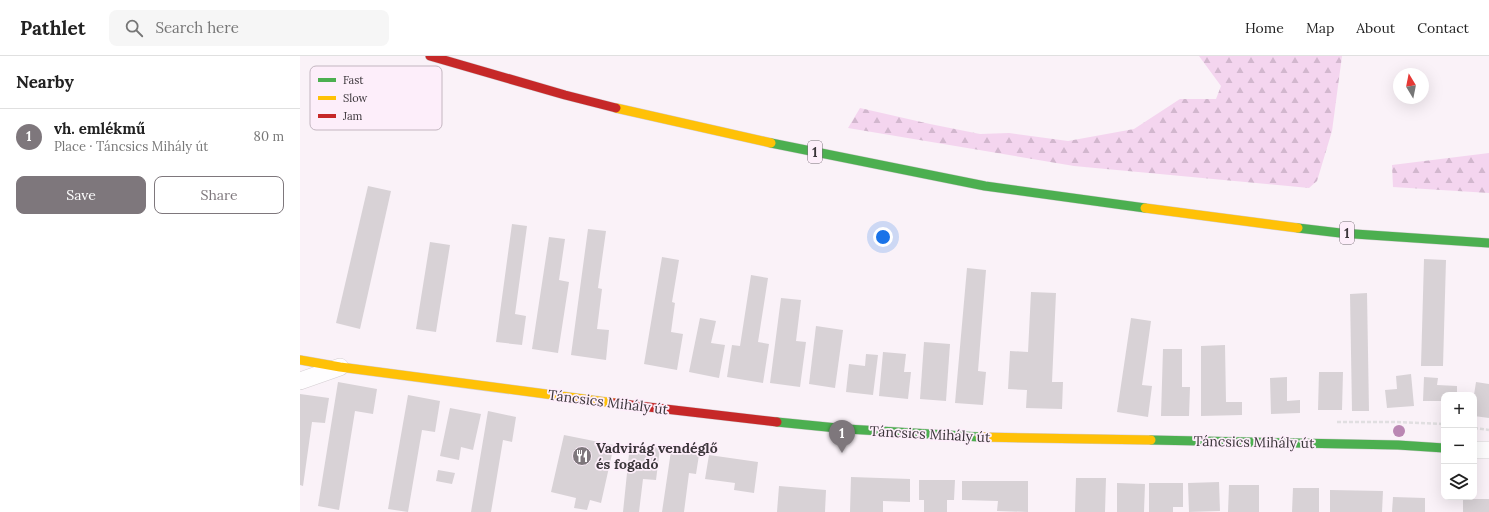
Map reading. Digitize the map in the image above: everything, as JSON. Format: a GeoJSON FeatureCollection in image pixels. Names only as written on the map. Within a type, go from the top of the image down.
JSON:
{"type":"FeatureCollection","features":[{"type":"Feature","properties":{"kind":"street","name":"1"},"geometry":{"type":"LineString","coordinates":[[430,56],[565,95],[642,114],[743,137],[985,186],[1206,217],[1340,233],[1489,243]]}},
{"type":"Feature","properties":{"kind":"street","name":"Táncsics Mihály út"},"geometry":{"type":"LineString","coordinates":[[300,360],[340,367],[710,415],[855,430],[961,437],[1398,445],[1441,448]]}},
{"type":"Feature","properties":{"kind":"street"},"geometry":{"type":"LineString","coordinates":[[300,381],[340,367]]}},
{"type":"Feature","properties":{"kind":"street"},"geometry":{"type":"LineString","coordinates":[[1477,450],[1489,450]]}},
{"type":"Feature","properties":{"kind":"path"},"geometry":{"type":"LineString","coordinates":[[1334,422],[1441,424]]}},
{"type":"Feature","properties":{"kind":"path"},"geometry":{"type":"LineString","coordinates":[[1477,428],[1489,430]]}},
{"type":"Feature","properties":{"kind":"green space"},"geometry":{"type":"Polygon","coordinates":[[[1199,56],[1342,56],[1332,131],[1317,181],[1309,188],[1074,166],[848,128],[860,108],[980,134],[1009,133],[1068,141],[1134,129],[1180,99],[1216,99],[1221,86],[1199,56]]]}},
{"type":"Feature","properties":{"kind":"green space"},"geometry":{"type":"Polygon","coordinates":[[[1489,153],[1489,193],[1393,187],[1392,165],[1489,153]]]}},
{"type":"Feature","properties":{"kind":"building"},"geometry":{"type":"Polygon","coordinates":[[[368,186],[391,191],[360,329],[336,323],[368,186]]]}},
{"type":"Feature","properties":{"kind":"building"},"geometry":{"type":"Polygon","coordinates":[[[512,224],[527,226],[515,314],[526,316],[522,345],[496,342],[512,224]]]}},
{"type":"Feature","properties":{"kind":"building"},"geometry":{"type":"Polygon","coordinates":[[[588,229],[606,231],[598,288],[602,289],[597,329],[609,330],[606,360],[571,355],[588,229]]]}},
{"type":"Feature","properties":{"kind":"building"},"geometry":{"type":"Polygon","coordinates":[[[549,237],[565,239],[559,280],[569,282],[558,353],[532,349],[549,237]]]}},
{"type":"Feature","properties":{"kind":"building"},"geometry":{"type":"Polygon","coordinates":[[[430,242],[450,245],[436,332],[416,329],[430,242]]]}},
{"type":"Feature","properties":{"kind":"building"},"geometry":{"type":"Polygon","coordinates":[[[662,257],[679,260],[672,302],[675,303],[671,332],[683,334],[677,370],[644,364],[662,257]]]}},
{"type":"Feature","properties":{"kind":"building"},"geometry":{"type":"Polygon","coordinates":[[[1424,259],[1446,260],[1443,366],[1421,366],[1424,259]]]}},
{"type":"Feature","properties":{"kind":"building"},"geometry":{"type":"Polygon","coordinates":[[[967,268],[986,270],[978,371],[986,372],[983,405],[955,403],[967,268]]]}},
{"type":"Feature","properties":{"kind":"building"},"geometry":{"type":"Polygon","coordinates":[[[751,275],[768,278],[758,342],[769,344],[763,383],[727,377],[732,345],[740,346],[751,275]]]}},
{"type":"Feature","properties":{"kind":"building"},"geometry":{"type":"Polygon","coordinates":[[[1031,292],[1056,293],[1052,382],[1063,382],[1062,409],[1026,408],[1027,390],[1008,389],[1010,351],[1028,352],[1031,292]]]}},
{"type":"Feature","properties":{"kind":"building"},"geometry":{"type":"Polygon","coordinates":[[[1367,293],[1369,411],[1352,411],[1350,294],[1367,293]]]}},
{"type":"Feature","properties":{"kind":"building"},"geometry":{"type":"Polygon","coordinates":[[[781,298],[801,300],[796,341],[806,342],[800,387],[770,383],[781,298]]]}},
{"type":"Feature","properties":{"kind":"building"},"geometry":{"type":"Polygon","coordinates":[[[700,318],[716,321],[711,343],[725,345],[719,378],[689,372],[700,318]]]}},
{"type":"Feature","properties":{"kind":"building"},"geometry":{"type":"Polygon","coordinates":[[[1131,318],[1151,321],[1142,385],[1152,386],[1148,417],[1117,412],[1131,318]]]}},
{"type":"Feature","properties":{"kind":"building"},"geometry":{"type":"Polygon","coordinates":[[[816,326],[843,330],[835,388],[809,384],[816,326]]]}},
{"type":"Feature","properties":{"kind":"building"},"geometry":{"type":"Polygon","coordinates":[[[924,342],[950,344],[946,401],[920,399],[924,342]]]}},
{"type":"Feature","properties":{"kind":"building"},"geometry":{"type":"Polygon","coordinates":[[[1225,345],[1226,402],[1242,402],[1242,415],[1201,416],[1201,346],[1225,345]]]}},
{"type":"Feature","properties":{"kind":"building"},"geometry":{"type":"Polygon","coordinates":[[[1163,349],[1182,349],[1182,387],[1190,387],[1189,416],[1161,416],[1163,349]]]}},
{"type":"Feature","properties":{"kind":"building"},"geometry":{"type":"Polygon","coordinates":[[[883,352],[906,354],[904,372],[911,372],[908,399],[879,396],[883,352]]]}},
{"type":"Feature","properties":{"kind":"building"},"geometry":{"type":"Polygon","coordinates":[[[866,354],[878,355],[873,395],[846,392],[849,364],[865,366],[866,354]]]}},
{"type":"Feature","properties":{"kind":"building"},"geometry":{"type":"Polygon","coordinates":[[[1319,372],[1343,372],[1342,410],[1318,410],[1319,372]]]}},
{"type":"Feature","properties":{"kind":"building"},"geometry":{"type":"Polygon","coordinates":[[[1411,374],[1414,406],[1387,408],[1385,390],[1397,389],[1396,376],[1411,374]]]}},
{"type":"Feature","properties":{"kind":"building"},"geometry":{"type":"Polygon","coordinates":[[[1287,377],[1287,401],[1300,400],[1300,413],[1271,414],[1270,378],[1287,377]]]}},
{"type":"Feature","properties":{"kind":"building"},"geometry":{"type":"Polygon","coordinates":[[[1424,377],[1438,378],[1437,385],[1457,386],[1457,392],[1441,392],[1441,401],[1423,401],[1424,377]]]}},
{"type":"Feature","properties":{"kind":"building"},"geometry":{"type":"Polygon","coordinates":[[[338,382],[377,389],[373,414],[355,411],[339,510],[318,506],[338,382]]]}},
{"type":"Feature","properties":{"kind":"building"},"geometry":{"type":"Polygon","coordinates":[[[1476,382],[1489,384],[1489,418],[1477,416],[1477,392],[1474,392],[1476,382]]]}},
{"type":"Feature","properties":{"kind":"building"},"geometry":{"type":"Polygon","coordinates":[[[300,394],[329,398],[325,423],[312,422],[303,486],[300,485],[300,394]]]}},
{"type":"Feature","properties":{"kind":"building"},"geometry":{"type":"Polygon","coordinates":[[[408,395],[440,401],[435,432],[422,430],[408,512],[388,509],[408,395]]]}},
{"type":"Feature","properties":{"kind":"building"},"geometry":{"type":"Polygon","coordinates":[[[450,408],[481,414],[473,450],[461,447],[459,460],[440,456],[450,408]]]}},
{"type":"Feature","properties":{"kind":"building"},"geometry":{"type":"Polygon","coordinates":[[[488,411],[516,417],[512,442],[503,440],[491,512],[471,512],[488,411]]]}},
{"type":"Feature","properties":{"kind":"building"},"geometry":{"type":"Polygon","coordinates":[[[564,435],[614,445],[601,503],[590,500],[587,510],[574,508],[576,498],[551,492],[564,435]]]}},
{"type":"Feature","properties":{"kind":"building"},"geometry":{"type":"Polygon","coordinates":[[[630,444],[660,448],[656,480],[643,479],[639,512],[623,512],[630,444]]]}},
{"type":"Feature","properties":{"kind":"building"},"geometry":{"type":"Polygon","coordinates":[[[671,451],[699,455],[696,474],[689,473],[684,512],[662,512],[671,451]]]}},
{"type":"Feature","properties":{"kind":"building"},"geometry":{"type":"Polygon","coordinates":[[[709,455],[758,462],[754,493],[734,490],[735,483],[705,479],[709,455]]]}},
{"type":"Feature","properties":{"kind":"building"},"geometry":{"type":"Polygon","coordinates":[[[438,470],[455,473],[452,484],[436,481],[438,470]]]}},
{"type":"Feature","properties":{"kind":"building"},"geometry":{"type":"Polygon","coordinates":[[[851,477],[910,479],[910,502],[883,501],[883,512],[850,512],[851,477]]]}},
{"type":"Feature","properties":{"kind":"building"},"geometry":{"type":"Polygon","coordinates":[[[1076,478],[1106,478],[1105,512],[1075,512],[1076,478]]]}},
{"type":"Feature","properties":{"kind":"building"},"geometry":{"type":"Polygon","coordinates":[[[919,480],[955,480],[954,500],[947,500],[947,512],[924,512],[924,500],[919,500],[919,480]]]}},
{"type":"Feature","properties":{"kind":"building"},"geometry":{"type":"Polygon","coordinates":[[[962,481],[1028,481],[1028,512],[997,511],[998,501],[962,500],[962,481]]]}},
{"type":"Feature","properties":{"kind":"building"},"geometry":{"type":"Polygon","coordinates":[[[1219,482],[1220,511],[1189,512],[1188,483],[1219,482]]]}},
{"type":"Feature","properties":{"kind":"building"},"geometry":{"type":"Polygon","coordinates":[[[1117,483],[1145,484],[1144,512],[1117,512],[1117,483]]]}},
{"type":"Feature","properties":{"kind":"building"},"geometry":{"type":"Polygon","coordinates":[[[1149,483],[1183,483],[1183,507],[1173,507],[1173,512],[1149,512],[1149,483]]]}},
{"type":"Feature","properties":{"kind":"building"},"geometry":{"type":"Polygon","coordinates":[[[1229,485],[1259,485],[1259,512],[1228,512],[1229,485]]]}},
{"type":"Feature","properties":{"kind":"building"},"geometry":{"type":"Polygon","coordinates":[[[779,486],[826,490],[825,512],[777,512],[779,486]]]}},
{"type":"Feature","properties":{"kind":"building"},"geometry":{"type":"Polygon","coordinates":[[[1293,488],[1319,488],[1319,512],[1292,512],[1293,488]]]}},
{"type":"Feature","properties":{"kind":"building"},"geometry":{"type":"Polygon","coordinates":[[[1330,490],[1383,491],[1382,512],[1330,512],[1330,490]]]}},
{"type":"Feature","properties":{"kind":"building"},"geometry":{"type":"Polygon","coordinates":[[[1393,497],[1425,498],[1425,512],[1392,512],[1393,497]]]}},
{"type":"Feature","properties":{"kind":"building"},"geometry":{"type":"Polygon","coordinates":[[[1489,499],[1489,512],[1463,512],[1463,500],[1489,499]]]}},
{"type":"Feature","properties":{"kind":"traffic: fast"},"geometry":{"type":"LineString","coordinates":[[771,143],[985,186],[1145,208]]}},
{"type":"Feature","properties":{"kind":"traffic: fast"},"geometry":{"type":"LineString","coordinates":[[1298,228],[1340,233],[1489,243]]}},
{"type":"Feature","properties":{"kind":"traffic: fast"},"geometry":{"type":"LineString","coordinates":[[777,422],[847,429],[980,437]]}},
{"type":"Feature","properties":{"kind":"traffic: fast"},"geometry":{"type":"LineString","coordinates":[[1151,440],[1398,445],[1441,448]]}},
{"type":"Feature","properties":{"kind":"traffic: slow"},"geometry":{"type":"LineString","coordinates":[[616,108],[771,143]]}},
{"type":"Feature","properties":{"kind":"traffic: slow"},"geometry":{"type":"LineString","coordinates":[[1145,208],[1298,228]]}},
{"type":"Feature","properties":{"kind":"traffic: slow"},"geometry":{"type":"LineString","coordinates":[[300,360],[340,367],[614,403]]}},
{"type":"Feature","properties":{"kind":"traffic: slow"},"geometry":{"type":"LineString","coordinates":[[980,437],[1151,440]]}},
{"type":"Feature","properties":{"kind":"traffic: jam"},"geometry":{"type":"LineString","coordinates":[[430,56],[565,95],[616,108]]}},
{"type":"Feature","properties":{"kind":"traffic: jam"},"geometry":{"type":"LineString","coordinates":[[614,403],[777,422]]}},
{"type":"Feature","properties":{"kind":"place","name":"vh. emlékmű"},"geometry":{"type":"Point","coordinates":[842,453]}},
{"type":"Feature","properties":{"kind":"place","name":"Vadvirág vendéglő és fogadó"},"geometry":{"type":"Point","coordinates":[582,456]}}]}
